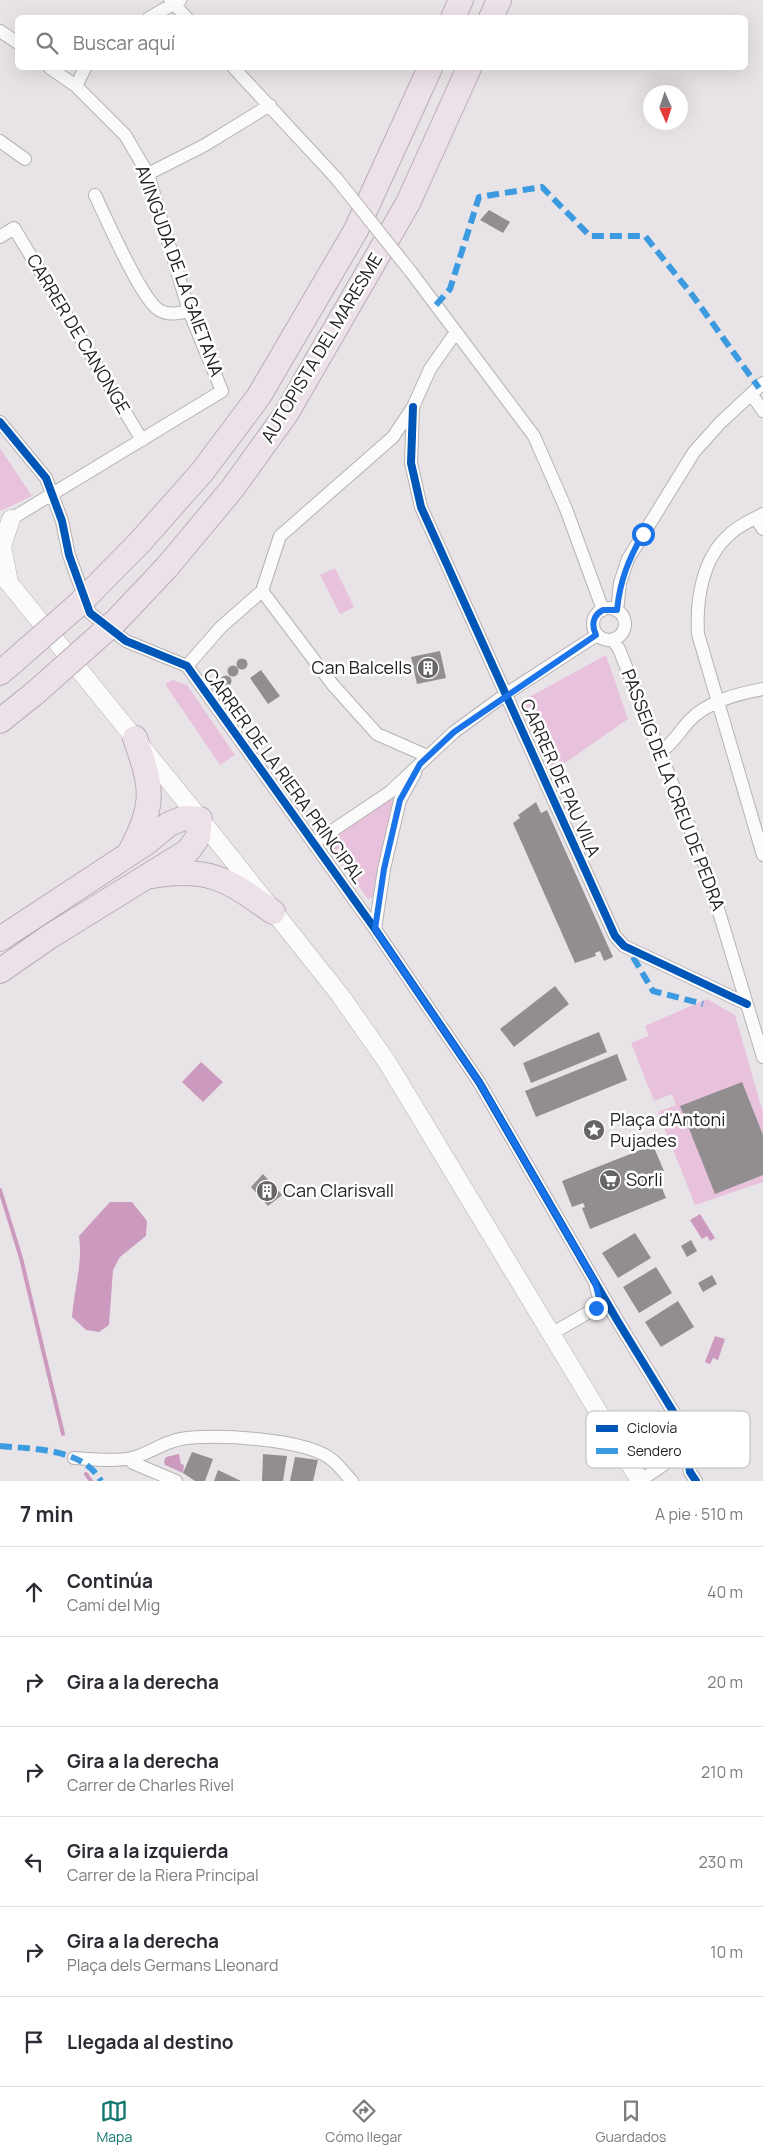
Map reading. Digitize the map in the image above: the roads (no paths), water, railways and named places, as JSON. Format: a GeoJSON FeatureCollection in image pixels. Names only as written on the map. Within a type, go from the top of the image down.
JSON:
{"type":"FeatureCollection","features":[{"type":"Feature","properties":{"kind":"highway"},"geometry":{"type":"LineString","coordinates":[[454,15],[461,0]]}},
{"type":"Feature","properties":{"kind":"highway"},"geometry":{"type":"LineString","coordinates":[[493,15],[499,0]]}},
{"type":"Feature","properties":{"kind":"highway","name":"AUTOPISTA DEL MARESME"},"geometry":{"type":"LineString","coordinates":[[7,667],[79,604],[140,542],[202,472],[259,396],[356,230],[429,70]]}},
{"type":"Feature","properties":{"kind":"highway","name":"AUTOPISTA DEL MARESME"},"geometry":{"type":"LineString","coordinates":[[0,721],[71,664],[116,621],[167,567],[232,489],[286,414],[408,203],[468,70]]}},
{"type":"Feature","properties":{"kind":"highway"},"geometry":{"type":"LineString","coordinates":[[129,854],[145,825],[150,790],[135,738]]}},
{"type":"Feature","properties":{"kind":"highway"},"geometry":{"type":"LineString","coordinates":[[0,939],[129,854],[169,824],[184,818],[200,819],[198,837],[188,851],[2,969]]}},
{"type":"Feature","properties":{"kind":"highway"},"geometry":{"type":"LineString","coordinates":[[143,878],[169,873],[198,872],[218,877],[234,885],[273,912]]}},
{"type":"Feature","properties":{"kind":"main road"},"geometry":{"type":"LineString","coordinates":[[4,526],[2,546],[5,578],[340,996],[387,1062],[597,1411]]}},
{"type":"Feature","properties":{"kind":"main road"},"geometry":{"type":"LineString","coordinates":[[633,1468],[640,1480]]}},
{"type":"Feature","properties":{"kind":"street"},"geometry":{"type":"LineString","coordinates":[[153,15],[174,1],[185,15]]}},
{"type":"Feature","properties":{"kind":"street"},"geometry":{"type":"LineString","coordinates":[[0,31],[15,42]]}},
{"type":"Feature","properties":{"kind":"street","name":"AVINGUDA DE LA GAIETANA"},"geometry":{"type":"LineString","coordinates":[[53,70],[76,86],[125,135],[148,174],[189,311],[222,391],[142,440]]}},
{"type":"Feature","properties":{"kind":"street"},"geometry":{"type":"LineString","coordinates":[[76,86],[84,70]]}},
{"type":"Feature","properties":{"kind":"street"},"geometry":{"type":"LineString","coordinates":[[236,70],[336,178],[411,272],[534,436],[566,509],[603,610]]}},
{"type":"Feature","properties":{"kind":"street"},"geometry":{"type":"LineString","coordinates":[[148,174],[205,145],[270,105]]}},
{"type":"Feature","properties":{"kind":"street"},"geometry":{"type":"LineString","coordinates":[[0,141],[25,159]]}},
{"type":"Feature","properties":{"kind":"street"},"geometry":{"type":"LineString","coordinates":[[94,195],[140,286],[158,310],[174,314],[189,311]]}},
{"type":"Feature","properties":{"kind":"street","name":"CARRER DE CANONGE"},"geometry":{"type":"LineString","coordinates":[[0,237],[14,228],[142,440]]}},
{"type":"Feature","properties":{"kind":"street"},"geometry":{"type":"LineString","coordinates":[[187,666],[221,627],[262,591],[280,536],[392,437],[413,407],[430,369],[456,332]]}},
{"type":"Feature","properties":{"kind":"street"},"geometry":{"type":"LineString","coordinates":[[617,610],[603,610],[594,620],[593,625],[596,635],[606,640],[613,640],[623,632],[625,627],[624,619],[617,610],[620,583],[628,559],[701,445],[720,423],[763,383]]}},
{"type":"Feature","properties":{"kind":"street"},"geometry":{"type":"LineString","coordinates":[[752,395],[763,411]]}},
{"type":"Feature","properties":{"kind":"street","name":"CARRER DE PAU VILA"},"geometry":{"type":"LineString","coordinates":[[411,463],[413,407]]}},
{"type":"Feature","properties":{"kind":"street","name":"CARRER DE LA RIERA PRINCIPAL"},"geometry":{"type":"LineString","coordinates":[[0,422],[46,478],[53,493],[69,555],[90,613],[126,641],[187,666],[375,929],[479,1082],[617,1320],[673,1411]]}},
{"type":"Feature","properties":{"kind":"street","name":"CARRER DE PAU VILA"},"geometry":{"type":"LineString","coordinates":[[392,437],[400,441],[411,463],[421,507],[615,936],[624,946],[747,1004]]}},
{"type":"Feature","properties":{"kind":"street"},"geometry":{"type":"LineString","coordinates":[[4,526],[53,493],[142,440]]}},
{"type":"Feature","properties":{"kind":"street"},"geometry":{"type":"LineString","coordinates":[[761,520],[729,534],[716,552],[700,587],[696,610],[698,634],[763,855]]}},
{"type":"Feature","properties":{"kind":"street"},"geometry":{"type":"LineString","coordinates":[[262,591],[333,685],[377,734],[424,760]]}},
{"type":"Feature","properties":{"kind":"street"},"geometry":{"type":"LineString","coordinates":[[314,844],[390,792],[454,732],[506,694],[596,635]]}},
{"type":"Feature","properties":{"kind":"street","name":"PASSEIG DE LA CREU DE PEDRA"},"geometry":{"type":"LineString","coordinates":[[613,640],[619,649],[705,866],[763,1058]]}},
{"type":"Feature","properties":{"kind":"street"},"geometry":{"type":"LineString","coordinates":[[660,752],[669,746],[689,720],[717,701],[763,689]]}},
{"type":"Feature","properties":{"kind":"street"},"geometry":{"type":"LineString","coordinates":[[375,929],[384,869],[400,800],[424,760]]}},
{"type":"Feature","properties":{"kind":"street"},"geometry":{"type":"LineString","coordinates":[[390,792],[400,800]]}},
{"type":"Feature","properties":{"kind":"street"},"geometry":{"type":"LineString","coordinates":[[550,1334],[596,1308],[599,1298],[595,1282]]}},
{"type":"Feature","properties":{"kind":"street"},"geometry":{"type":"LineString","coordinates":[[596,1308],[617,1320]]}},
{"type":"Feature","properties":{"kind":"street"},"geometry":{"type":"LineString","coordinates":[[74,1458],[131,1458],[161,1444],[182,1439],[216,1436],[277,1442],[317,1452],[330,1458],[352,1481]]}},
{"type":"Feature","properties":{"kind":"street"},"geometry":{"type":"LineString","coordinates":[[131,1458],[133,1463],[176,1481]]}},
{"type":"Feature","properties":{"kind":"street"},"geometry":{"type":"LineString","coordinates":[[640,1480],[661,1468]]}},
{"type":"Feature","properties":{"kind":"street"},"geometry":{"type":"LineString","coordinates":[[682,1468],[693,1476]]}},
{"type":"Feature","properties":{"kind":"waterway"},"geometry":{"type":"LineString","coordinates":[[0,1190],[21,1258],[63,1434]]}},
{"type":"Feature","properties":{"kind":"waterway"},"geometry":{"type":"LineString","coordinates":[[86,1474],[91,1481]]}},
{"type":"Feature","properties":{"kind":"place","name":"Can Balcells"},"geometry":{"type":"Point","coordinates":[428,668]}},
{"type":"Feature","properties":{"kind":"place","name":"Plaça d'Antoni Pujades"},"geometry":{"type":"Point","coordinates":[594,1130]}},
{"type":"Feature","properties":{"kind":"place","name":"Sorli"},"geometry":{"type":"Point","coordinates":[610,1180]}},
{"type":"Feature","properties":{"kind":"place","name":"Can Clarisvall"},"geometry":{"type":"Point","coordinates":[267,1191]}}]}
